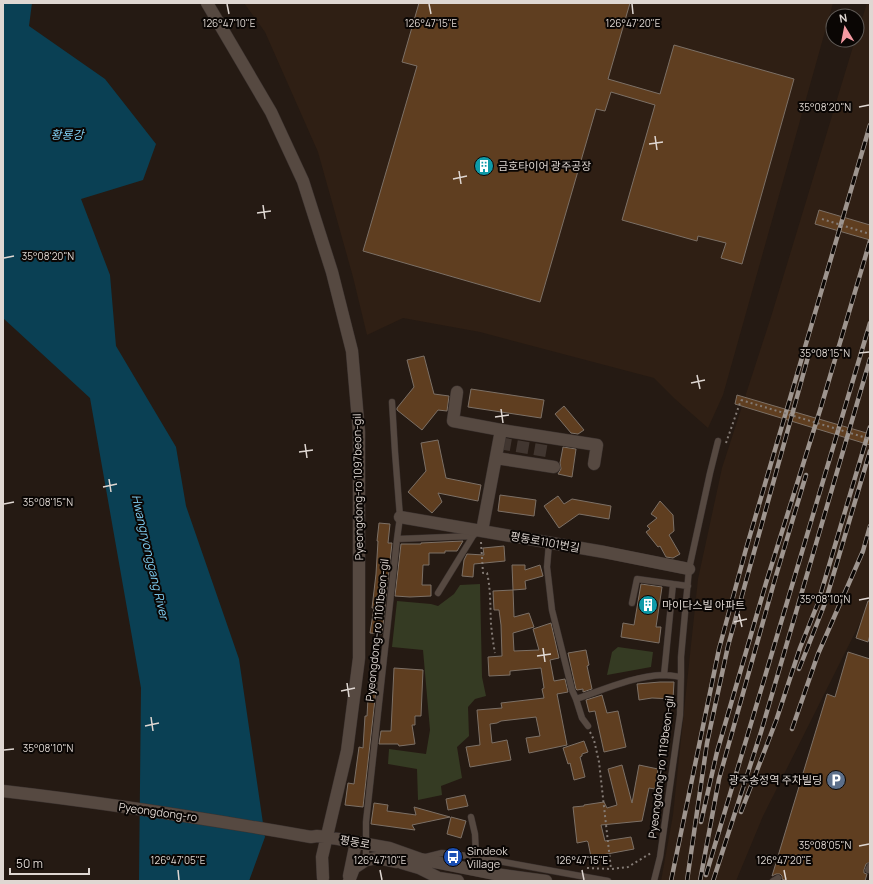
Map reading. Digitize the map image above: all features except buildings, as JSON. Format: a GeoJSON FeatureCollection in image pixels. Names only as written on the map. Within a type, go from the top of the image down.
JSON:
{"type":"FeatureCollection","features":[{"type":"Feature","properties":{"kind":"street","name":"Pyeongdong-ro 1097beon-gil"},"geometry":{"type":"LineString","coordinates":[[207,3],[271,112],[303,181],[332,272],[352,351],[359,432],[359,658],[347,751],[322,857],[323,880]]}},
{"type":"Feature","properties":{"kind":"street"},"geometry":{"type":"LineString","coordinates":[[457,392],[453,420],[501,430],[597,445],[594,464]]}},
{"type":"Feature","properties":{"kind":"street"},"geometry":{"type":"LineString","coordinates":[[478,532],[496,458],[501,430]]}},
{"type":"Feature","properties":{"kind":"street"},"geometry":{"type":"LineString","coordinates":[[496,458],[554,467]]}},
{"type":"Feature","properties":{"kind":"street","name":"평동로1101번길"},"geometry":{"type":"LineString","coordinates":[[400,517],[478,532],[604,552],[689,569]]}},
{"type":"Feature","properties":{"kind":"street","name":"Pyeongdong-ro"},"geometry":{"type":"LineString","coordinates":[[3,791],[79,800],[313,837]]}},
{"type":"Feature","properties":{"kind":"street","name":"평동로"},"geometry":{"type":"LineString","coordinates":[[313,837],[317,836],[327,838],[397,856],[402,863],[420,864],[546,881]]}},
{"type":"Feature","properties":{"kind":"street","name":"평동로"},"geometry":{"type":"LineString","coordinates":[[362,848],[389,848],[420,864],[439,878],[458,881]]}},
{"type":"Feature","properties":{"kind":"street"},"geometry":{"type":"LineString","coordinates":[[349,881],[352,861],[362,848]]}},
{"type":"Feature","properties":{"kind":"street"},"geometry":{"type":"LineString","coordinates":[[349,881],[362,848]]}},
{"type":"Feature","properties":{"kind":"lane","name":"Pyeongdong-ro 1101beon-gil"},"geometry":{"type":"LineString","coordinates":[[362,848],[400,517],[392,402]]}},
{"type":"Feature","properties":{"kind":"lane","name":"Pyeongdong-ro 1119beon-gil"},"geometry":{"type":"LineString","coordinates":[[654,881],[660,857],[680,715],[681,657],[689,569],[718,441]]}},
{"type":"Feature","properties":{"kind":"lane"},"geometry":{"type":"LineString","coordinates":[[397,539],[478,532]]}},
{"type":"Feature","properties":{"kind":"lane"},"geometry":{"type":"LineString","coordinates":[[438,593],[478,532]]}},
{"type":"Feature","properties":{"kind":"lane"},"geometry":{"type":"LineString","coordinates":[[549,543],[547,567],[552,610],[572,690],[582,718],[588,726]]}},
{"type":"Feature","properties":{"kind":"lane"},"geometry":{"type":"LineString","coordinates":[[632,603],[637,579],[688,586]]}},
{"type":"Feature","properties":{"kind":"lane"},"geometry":{"type":"LineString","coordinates":[[664,675],[673,584]]}},
{"type":"Feature","properties":{"kind":"lane"},"geometry":{"type":"LineString","coordinates":[[576,699],[646,677],[664,675],[681,677]]}},
{"type":"Feature","properties":{"kind":"lane"},"geometry":{"type":"LineString","coordinates":[[471,817],[476,834],[476,858]]}},
{"type":"Feature","properties":{"kind":"lane"},"geometry":{"type":"LineString","coordinates":[[432,881],[420,864],[442,853],[608,881]]}},
{"type":"Feature","properties":{"kind":"path"},"geometry":{"type":"LineString","coordinates":[[822,219],[870,234]]}},
{"type":"Feature","properties":{"kind":"path"},"geometry":{"type":"LineString","coordinates":[[715,452],[725,446],[741,400],[870,439]]}},
{"type":"Feature","properties":{"kind":"path"},"geometry":{"type":"LineString","coordinates":[[478,532],[483,572],[487,573],[489,581],[491,624],[495,652]]}},
{"type":"Feature","properties":{"kind":"path"},"geometry":{"type":"LineString","coordinates":[[588,726],[594,740],[598,762],[611,869]]}},
{"type":"Feature","properties":{"kind":"path"},"geometry":{"type":"LineString","coordinates":[[587,868],[611,869],[628,867],[651,853],[657,841],[663,836]]}},
{"type":"Feature","properties":{"kind":"shaded area"},"geometry":{"type":"Polygon","coordinates":[[[244,3],[833,3],[832,8],[825,8],[825,32],[723,395],[708,428],[654,378],[480,332],[403,318],[367,335],[353,277],[318,152],[265,32],[244,3]]]}},
{"type":"Feature","properties":{"kind":"shaded area"},"geometry":{"type":"Polygon","coordinates":[[[867,3],[870,3],[870,603],[763,816],[736,881],[661,881],[673,815],[698,579],[722,468],[771,317],[853,48],[865,48],[865,9],[867,3]]]}},
{"type":"Feature","properties":{"kind":"green space"},"geometry":{"type":"Polygon","coordinates":[[[480,584],[482,677],[486,696],[475,699],[468,707],[469,736],[457,747],[462,778],[441,786],[442,795],[418,800],[417,769],[388,764],[389,749],[426,754],[430,730],[423,650],[392,647],[397,601],[438,606],[454,594],[460,585],[480,584]]]}},
{"type":"Feature","properties":{"kind":"green space"},"geometry":{"type":"Polygon","coordinates":[[[618,647],[653,652],[651,667],[607,675],[612,652],[618,647]]]}},
{"type":"Feature","properties":{"kind":"water","name":"황룡강"},"geometry":{"type":"Polygon","coordinates":[[[3,3],[32,3],[29,26],[105,79],[156,144],[143,180],[81,199],[110,275],[116,346],[176,447],[186,506],[239,659],[265,837],[249,881],[139,881],[141,688],[90,398],[3,318],[3,3]]]}},
{"type":"Feature","properties":{"kind":"tunnel"},"geometry":{"type":"LineString","coordinates":[[499,443],[551,452]]}},
{"type":"Feature","properties":{"kind":"railway"},"geometry":{"type":"LineString","coordinates":[[671,881],[719,649],[746,549],[870,125]]}},
{"type":"Feature","properties":{"kind":"railway"},"geometry":{"type":"LineString","coordinates":[[701,822],[717,752],[766,583],[821,407],[870,241]]}},
{"type":"Feature","properties":{"kind":"railway"},"geometry":{"type":"LineString","coordinates":[[706,875],[870,323]]}},
{"type":"Feature","properties":{"kind":"railway"},"geometry":{"type":"LineString","coordinates":[[687,881],[707,743],[728,646],[808,357]]}},
{"type":"Feature","properties":{"kind":"railway"},"geometry":{"type":"LineString","coordinates":[[713,881],[761,732],[870,359]]}},
{"type":"Feature","properties":{"kind":"railway"},"geometry":{"type":"LineString","coordinates":[[741,812],[776,721],[800,648],[818,603],[870,427]]}},
{"type":"Feature","properties":{"kind":"railway"},"geometry":{"type":"LineString","coordinates":[[799,669],[825,603],[870,451]]}},
{"type":"Feature","properties":{"kind":"railway"},"geometry":{"type":"LineString","coordinates":[[700,881],[719,779],[806,475]]}},
{"type":"Feature","properties":{"kind":"railway"},"geometry":{"type":"LineString","coordinates":[[792,729],[818,654],[863,551],[870,526]]}},
{"type":"Feature","properties":{"kind":"place","name":"금호타이어 광주공장"},"geometry":{"type":"Point","coordinates":[484,166]}},
{"type":"Feature","properties":{"kind":"place","name":"마이다스빌 아파트"},"geometry":{"type":"Point","coordinates":[648,605]}},
{"type":"Feature","properties":{"kind":"place","name":"광주송정역 주차빌딩"},"geometry":{"type":"Point","coordinates":[836,780]}},
{"type":"Feature","properties":{"kind":"place","name":"Sindeok Village"},"geometry":{"type":"Point","coordinates":[453,857]}},
{"type":"Feature","properties":{"kind":"water label","name":"Hwangryonggang River"},"geometry":{"type":"Point","coordinates":[150,557]}}]}
